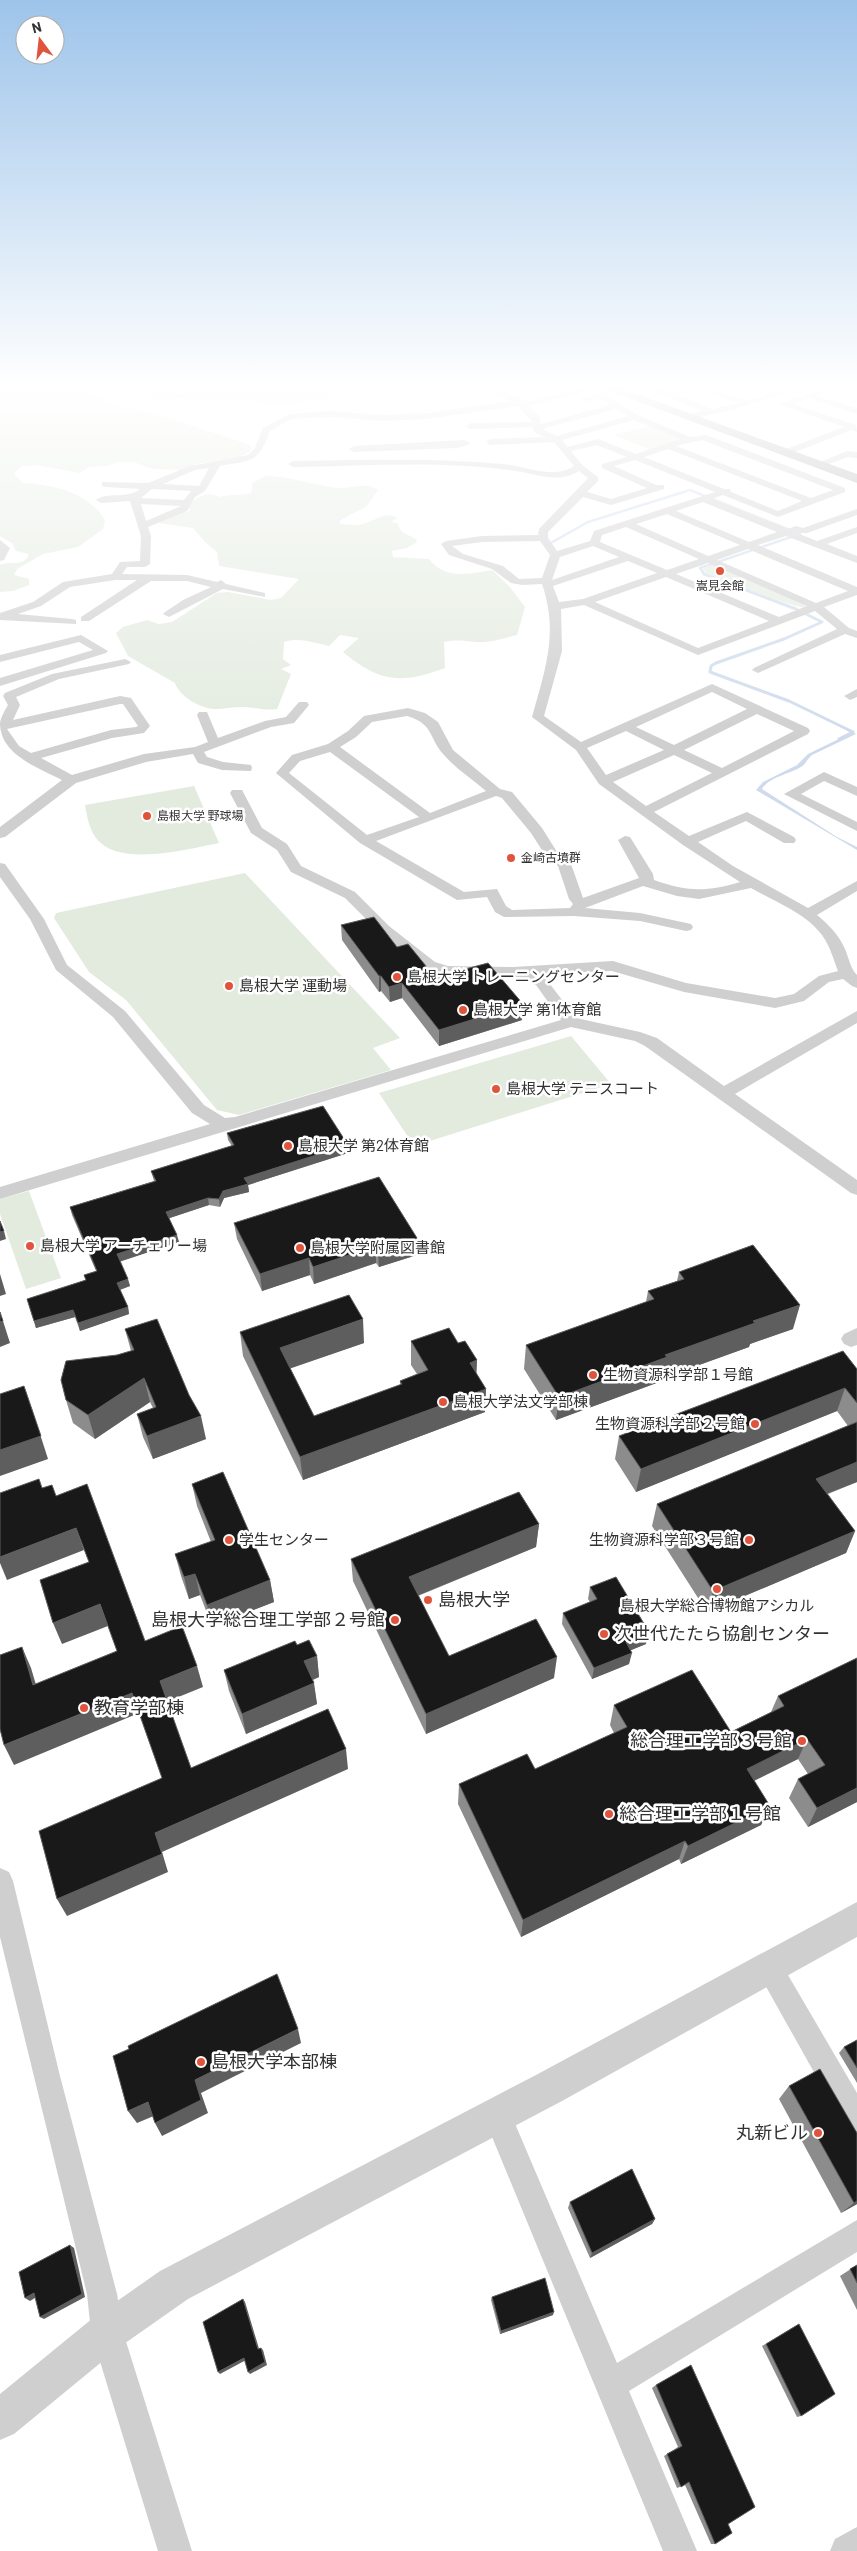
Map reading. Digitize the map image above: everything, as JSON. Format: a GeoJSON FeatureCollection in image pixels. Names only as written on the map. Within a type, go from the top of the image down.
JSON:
{"type":"FeatureCollection","features":[{"type":"Feature","properties":{"kind":"street"},"geometry":{"type":"LineString","coordinates":[[115,577],[124,564],[145,564],[147,550],[144,524],[137,504]]}},
{"type":"Feature","properties":{"kind":"street"},"geometry":{"type":"LineString","coordinates":[[144,524],[181,511],[186,504]]}},
{"type":"Feature","properties":{"kind":"street"},"geometry":{"type":"LineString","coordinates":[[555,555],[543,538],[543,531],[569,504]]}},
{"type":"Feature","properties":{"kind":"street"},"geometry":{"type":"LineString","coordinates":[[594,543],[598,533],[687,504]]}},
{"type":"Feature","properties":{"kind":"street"},"geometry":{"type":"LineString","coordinates":[[717,504],[857,560]]}},
{"type":"Feature","properties":{"kind":"street"},"geometry":{"type":"LineString","coordinates":[[754,504],[778,514],[803,504]]}},
{"type":"Feature","properties":{"kind":"street"},"geometry":{"type":"LineString","coordinates":[[668,510],[857,591]]}},
{"type":"Feature","properties":{"kind":"street"},"geometry":{"type":"LineString","coordinates":[[555,606],[584,602],[664,574],[712,561],[857,512]]}},
{"type":"Feature","properties":{"kind":"street"},"geometry":{"type":"LineString","coordinates":[[627,524],[712,561],[857,635]]}},
{"type":"Feature","properties":{"kind":"street"},"geometry":{"type":"LineString","coordinates":[[818,544],[857,530]]}},
{"type":"Feature","properties":{"kind":"street"},"geometry":{"type":"LineString","coordinates":[[543,538],[482,539],[446,544],[446,546],[450,552],[496,567],[516,581],[547,583],[628,558]]}},
{"type":"Feature","properties":{"kind":"street"},"geometry":{"type":"LineString","coordinates":[[0,543],[5,548],[0,558]]}},
{"type":"Feature","properties":{"kind":"street"},"geometry":{"type":"LineString","coordinates":[[555,555],[594,543],[779,622]]}},
{"type":"Feature","properties":{"kind":"street"},"geometry":{"type":"LineString","coordinates":[[237,794],[256,830],[282,847],[296,869],[350,895],[384,929],[430,965],[446,970],[513,971],[593,965],[612,966],[684,987],[775,1004],[799,998],[818,982],[853,978],[833,940],[808,914],[751,883],[645,812],[604,781],[580,747],[538,717],[556,652],[555,606],[547,583],[555,555]]}},
{"type":"Feature","properties":{"kind":"street"},"geometry":{"type":"LineString","coordinates":[[2,616],[37,604],[67,584],[115,577],[194,579],[219,587],[261,595]]}},
{"type":"Feature","properties":{"kind":"street"},"geometry":{"type":"LineString","coordinates":[[85,619],[149,577]]}},
{"type":"Feature","properties":{"kind":"street"},"geometry":{"type":"LineString","coordinates":[[169,614],[187,602],[219,587],[221,582],[213,577]]}},
{"type":"Feature","properties":{"kind":"street"},"geometry":{"type":"LineString","coordinates":[[584,602],[698,652],[857,591]]}},
{"type":"Feature","properties":{"kind":"street"},"geometry":{"type":"LineString","coordinates":[[2,616],[72,622]]}},
{"type":"Feature","properties":{"kind":"street"},"geometry":{"type":"LineString","coordinates":[[758,670],[846,630]]}},
{"type":"Feature","properties":{"kind":"street"},"geometry":{"type":"LineString","coordinates":[[0,658],[81,638],[102,652],[0,682]]}},
{"type":"Feature","properties":{"kind":"street"},"geometry":{"type":"LineString","coordinates":[[0,727],[7,720],[14,705],[10,696],[12,694],[40,681],[124,662]]}},
{"type":"Feature","properties":{"kind":"street"},"geometry":{"type":"LineString","coordinates":[[580,747],[712,688],[804,731],[645,812]]}},
{"type":"Feature","properties":{"kind":"street"},"geometry":{"type":"LineString","coordinates":[[0,727],[120,700],[127,701],[144,726],[140,730],[112,734],[30,757]]}},
{"type":"Feature","properties":{"kind":"street"},"geometry":{"type":"LineString","coordinates":[[0,834],[71,780],[144,758],[197,750],[269,724],[284,722],[290,720],[303,705]]}},
{"type":"Feature","properties":{"kind":"street"},"geometry":{"type":"LineString","coordinates":[[604,781],[757,710]]}},
{"type":"Feature","properties":{"kind":"street"},"geometry":{"type":"LineString","coordinates":[[578,908],[564,864],[552,855],[537,831],[507,795],[495,792],[448,752],[434,725],[421,716],[408,712],[368,719],[352,734],[332,747],[296,758],[282,774],[365,840],[462,897],[492,892],[500,909],[509,914],[578,908],[640,917],[686,927]]}},
{"type":"Feature","properties":{"kind":"street"},"geometry":{"type":"LineString","coordinates":[[203,715],[212,739],[216,743]]}},
{"type":"Feature","properties":{"kind":"street"},"geometry":{"type":"LineString","coordinates":[[0,727],[15,749],[71,780]]}},
{"type":"Feature","properties":{"kind":"street"},"geometry":{"type":"LineString","coordinates":[[627,727],[723,773]]}},
{"type":"Feature","properties":{"kind":"street"},"geometry":{"type":"LineString","coordinates":[[332,747],[429,818]]}},
{"type":"Feature","properties":{"kind":"street"},"geometry":{"type":"LineString","coordinates":[[0,752],[15,749]]}},
{"type":"Feature","properties":{"kind":"street"},"geometry":{"type":"LineString","coordinates":[[197,750],[202,760],[222,766],[246,768]]}},
{"type":"Feature","properties":{"kind":"street"},"geometry":{"type":"LineString","coordinates":[[857,792],[824,776],[791,794],[857,827]]}},
{"type":"Feature","properties":{"kind":"street"},"geometry":{"type":"LineString","coordinates":[[365,840],[429,818],[495,792]]}},
{"type":"Feature","properties":{"kind":"street"},"geometry":{"type":"LineString","coordinates":[[688,842],[747,816],[789,840]]}},
{"type":"Feature","properties":{"kind":"street"},"geometry":{"type":"LineString","coordinates":[[625,840],[646,874],[647,882]]}},
{"type":"Feature","properties":{"kind":"street"},"geometry":{"type":"LineString","coordinates":[[0,868],[37,919],[61,967],[119,1014],[198,1109],[222,1124]]}},
{"type":"Feature","properties":{"kind":"street"},"geometry":{"type":"LineString","coordinates":[[578,908],[630,885],[647,882],[692,896],[717,893],[751,883]]}},
{"type":"Feature","properties":{"kind":"street"},"geometry":{"type":"LineString","coordinates":[[808,914],[857,885]]}},
{"type":"Feature","properties":{"kind":"street"},"geometry":{"type":"LineString","coordinates":[[513,971],[528,974],[541,982],[571,1022]]}},
{"type":"Feature","properties":{"kind":"street"},"geometry":{"type":"LineString","coordinates":[[723,1094],[857,1016]]}},
{"type":"Feature","properties":{"kind":"street"},"geometry":{"type":"LineString","coordinates":[[0,1193],[222,1124],[236,1123],[571,1022],[645,1040],[856,1187]]}},
{"type":"Feature","properties":{"kind":"street"},"geometry":{"type":"LineString","coordinates":[[0,1881],[46,2076],[102,2294],[106,2332],[175,2551]]}},
{"type":"Feature","properties":{"kind":"street"},"geometry":{"type":"LineString","coordinates":[[0,2420],[106,2332],[174,2285],[497,2114],[857,1919]]}},
{"type":"Feature","properties":{"kind":"street"},"geometry":{"type":"LineString","coordinates":[[769,1967],[857,2121]]}},
{"type":"Feature","properties":{"kind":"street"},"geometry":{"type":"LineString","coordinates":[[497,2114],[680,2551]]}},
{"type":"Feature","properties":{"kind":"street"},"geometry":{"type":"LineString","coordinates":[[611,2384],[857,2235]]}},
{"type":"Feature","properties":{"kind":"street"},"geometry":{"type":"LineString","coordinates":[[847,2551],[857,2544]]}},
{"type":"Feature","properties":{"kind":"shaded area"},"geometry":{"type":"Polygon","coordinates":[[[0,504],[90,504],[98,510],[105,520],[103,529],[78,547],[43,554],[17,569],[14,575],[29,579],[29,585],[13,591],[0,592],[0,565],[24,561],[29,554],[16,551],[12,543],[0,536],[0,504]]]}},
{"type":"Feature","properties":{"kind":"shaded area"},"geometry":{"type":"Polygon","coordinates":[[[368,504],[339,521],[341,524],[360,525],[381,517],[394,516],[398,518],[391,522],[397,523],[402,532],[416,539],[417,542],[407,548],[392,551],[393,557],[429,559],[435,566],[450,573],[466,574],[492,570],[509,586],[525,607],[517,635],[486,642],[457,640],[444,642],[445,668],[416,677],[404,678],[392,678],[368,670],[343,652],[359,638],[340,635],[329,646],[295,640],[284,642],[283,659],[291,665],[281,669],[291,674],[277,709],[268,710],[242,707],[215,709],[203,707],[181,693],[175,683],[128,656],[116,633],[123,627],[147,620],[159,624],[172,622],[217,593],[228,592],[271,600],[281,598],[299,579],[219,566],[217,552],[193,528],[159,523],[164,517],[190,511],[188,505],[368,504]]]}},
{"type":"Feature","properties":{"kind":"shaded area"},"geometry":{"type":"Polygon","coordinates":[[[713,564],[804,604],[806,607],[774,599],[706,573],[703,569],[713,564]]]}},
{"type":"Feature","properties":{"kind":"shaded area","name":"島根大学 野球場"},"geometry":{"type":"Polygon","coordinates":[[[194,786],[219,843],[154,854],[120,852],[106,847],[96,838],[90,826],[85,805],[194,786]]]}},
{"type":"Feature","properties":{"kind":"shaded area","name":"島根大学 運動場"},"geometry":{"type":"Polygon","coordinates":[[[245,873],[400,1038],[373,1048],[391,1070],[239,1115],[217,1110],[126,1000],[89,972],[54,918],[56,913],[245,873]]]}},
{"type":"Feature","properties":{"kind":"shaded area","name":"島根大学 テニスコート"},"geometry":{"type":"Polygon","coordinates":[[[571,1036],[611,1084],[414,1146],[379,1093],[571,1036]]]}},
{"type":"Feature","properties":{"kind":"shaded area","name":"島根大学 アーチェリー場"},"geometry":{"type":"Polygon","coordinates":[[[29,1191],[61,1278],[26,1289],[0,1214],[0,1199],[29,1191]]]}},
{"type":"Feature","properties":{"kind":"water"},"geometry":{"type":"Polygon","coordinates":[[[840,726],[856,734],[812,755],[801,767],[770,781],[762,789],[837,837],[857,847],[857,850],[756,790],[763,782],[797,765],[808,754],[851,733],[840,726]]]}},
{"type":"Feature","properties":{"kind":"building"},"geometry":{"type":"Polygon","coordinates":[[[374,917],[397,947],[408,944],[435,977],[488,963],[523,1004],[439,1030],[402,983],[389,987],[341,925],[374,917]]]}},
{"type":"Feature","properties":{"kind":"building"},"geometry":{"type":"Polygon","coordinates":[[[323,1106],[348,1145],[244,1178],[248,1184],[223,1191],[219,1199],[208,1198],[166,1212],[177,1235],[117,1254],[128,1279],[117,1283],[128,1307],[78,1323],[73,1310],[34,1321],[27,1299],[86,1280],[84,1275],[97,1271],[70,1207],[156,1181],[151,1171],[234,1145],[227,1133],[323,1106]]]}},
{"type":"Feature","properties":{"kind":"building","name":"島根大学附属図書館"},"geometry":{"type":"Polygon","coordinates":[[[379,1177],[417,1238],[378,1251],[376,1246],[313,1267],[309,1258],[260,1274],[234,1223],[379,1177]]]}},
{"type":"Feature","properties":{"kind":"building"},"geometry":{"type":"Polygon","coordinates":[[[0,1221],[4,1231],[0,1232],[0,1221]]]}},
{"type":"Feature","properties":{"kind":"building"},"geometry":{"type":"Polygon","coordinates":[[[753,1245],[800,1305],[753,1321],[755,1323],[665,1355],[667,1357],[559,1397],[526,1345],[654,1299],[648,1291],[684,1279],[679,1272],[753,1245]]]}},
{"type":"Feature","properties":{"kind":"building"},"geometry":{"type":"Polygon","coordinates":[[[349,1295],[363,1319],[280,1348],[314,1416],[402,1384],[400,1381],[428,1370],[411,1341],[449,1328],[458,1343],[465,1341],[477,1360],[470,1363],[486,1389],[300,1457],[240,1332],[349,1295]]]}},
{"type":"Feature","properties":{"kind":"building"},"geometry":{"type":"Polygon","coordinates":[[[157,1319],[189,1395],[201,1416],[147,1436],[137,1414],[156,1407],[144,1378],[88,1415],[66,1400],[61,1380],[66,1361],[117,1355],[134,1350],[125,1329],[157,1319]]]}},
{"type":"Feature","properties":{"kind":"building"},"geometry":{"type":"Polygon","coordinates":[[[843,1351],[857,1369],[857,1403],[845,1388],[641,1469],[619,1436],[843,1351]]]}},
{"type":"Feature","properties":{"kind":"building"},"geometry":{"type":"Polygon","coordinates":[[[24,1386],[41,1436],[0,1450],[0,1394],[24,1386]]]}},
{"type":"Feature","properties":{"kind":"building","name":"生物資源科学部３号館"},"geometry":{"type":"Polygon","coordinates":[[[857,1422],[857,1462],[816,1479],[855,1531],[713,1591],[657,1504],[857,1422]]]}},
{"type":"Feature","properties":{"kind":"building","name":"学生センター"},"geometry":{"type":"Polygon","coordinates":[[[223,1472],[270,1580],[207,1605],[195,1574],[184,1577],[175,1554],[215,1540],[192,1484],[223,1472]]]}},
{"type":"Feature","properties":{"kind":"building","name":"教育学部棟"},"geometry":{"type":"Polygon","coordinates":[[[39,1479],[42,1488],[52,1485],[56,1496],[87,1484],[145,1641],[182,1626],[197,1666],[160,1681],[191,1768],[328,1709],[346,1749],[155,1833],[162,1854],[57,1899],[39,1831],[162,1778],[132,1693],[4,1745],[0,1729],[0,1655],[22,1647],[33,1685],[117,1651],[100,1604],[53,1623],[40,1580],[89,1562],[76,1528],[0,1557],[0,1493],[39,1479]]]}},
{"type":"Feature","properties":{"kind":"building"},"geometry":{"type":"Polygon","coordinates":[[[519,1492],[539,1524],[409,1577],[449,1656],[536,1619],[557,1657],[426,1714],[351,1559],[519,1492]]]}},
{"type":"Feature","properties":{"kind":"building","name":"次世代たたら協創センター"},"geometry":{"type":"Polygon","coordinates":[[[616,1577],[649,1632],[626,1642],[632,1653],[594,1668],[563,1613],[597,1599],[590,1587],[616,1577]]]}},
{"type":"Feature","properties":{"kind":"building"},"geometry":{"type":"Polygon","coordinates":[[[309,1640],[317,1656],[304,1661],[314,1683],[242,1714],[224,1670],[295,1641],[297,1645],[309,1640]]]}},
{"type":"Feature","properties":{"kind":"building","name":"総合理工学部１号館"},"geometry":{"type":"Polygon","coordinates":[[[857,1658],[857,1788],[817,1808],[798,1779],[825,1765],[807,1739],[747,1769],[770,1806],[688,1846],[685,1841],[523,1920],[459,1784],[527,1754],[535,1769],[627,1727],[614,1705],[692,1670],[731,1732],[784,1706],[778,1696],[857,1658]]]}},
{"type":"Feature","properties":{"kind":"building","name":"島根大学本部棟"},"geometry":{"type":"Polygon","coordinates":[[[277,1974],[298,2029],[195,2080],[201,2100],[155,2123],[148,2102],[128,2111],[113,2056],[129,2049],[128,2046],[277,1974]]]}},
{"type":"Feature","properties":{"kind":"building"},"geometry":{"type":"Polygon","coordinates":[[[857,2040],[857,2068],[844,2047],[857,2040]]]}},
{"type":"Feature","properties":{"kind":"building"},"geometry":{"type":"Polygon","coordinates":[[[820,2069],[857,2133],[857,2201],[854,2203],[789,2086],[820,2069]]]}},
{"type":"Feature","properties":{"kind":"building"},"geometry":{"type":"Polygon","coordinates":[[[632,2169],[655,2219],[592,2253],[570,2202],[632,2169]]]}},
{"type":"Feature","properties":{"kind":"building"},"geometry":{"type":"Polygon","coordinates":[[[70,2245],[82,2294],[40,2317],[34,2293],[25,2298],[19,2272],[70,2245]]]}},
{"type":"Feature","properties":{"kind":"building"},"geometry":{"type":"Polygon","coordinates":[[[857,2265],[857,2283],[850,2269],[857,2265]]]}},
{"type":"Feature","properties":{"kind":"building"},"geometry":{"type":"Polygon","coordinates":[[[545,2278],[554,2312],[501,2331],[492,2297],[545,2278]]]}},
{"type":"Feature","properties":{"kind":"building"},"geometry":{"type":"Polygon","coordinates":[[[243,2299],[258,2349],[261,2348],[265,2362],[248,2372],[244,2358],[218,2372],[203,2322],[243,2299]]]}},
{"type":"Feature","properties":{"kind":"building"},"geometry":{"type":"Polygon","coordinates":[[[799,2324],[835,2394],[801,2416],[766,2344],[799,2324]]]}},
{"type":"Feature","properties":{"kind":"building"},"geometry":{"type":"Polygon","coordinates":[[[691,2365],[755,2507],[728,2524],[732,2533],[715,2544],[689,2482],[681,2487],[667,2454],[682,2446],[656,2385],[691,2365]]]}},
{"type":"Feature","properties":{"kind":"waterway"},"geometry":{"type":"LineString","coordinates":[[549,544],[588,522],[645,504]]}},
{"type":"Feature","properties":{"kind":"waterway"},"geometry":{"type":"LineString","coordinates":[[703,572],[700,568],[800,534],[725,504]]}},
{"type":"Feature","properties":{"kind":"waterway"},"geometry":{"type":"LineString","coordinates":[[702,571],[704,574],[796,609],[822,622],[784,639],[716,663],[711,666],[710,672],[789,701],[853,732],[839,739]]}},
{"type":"Feature","properties":{"kind":"place","name":"嵩見会館"},"geometry":{"type":"Point","coordinates":[720,571]}},
{"type":"Feature","properties":{"kind":"place","name":"島根大学 野球場"},"geometry":{"type":"Point","coordinates":[147,816]}},
{"type":"Feature","properties":{"kind":"place","name":"金崎古墳群"},"geometry":{"type":"Point","coordinates":[511,858]}},
{"type":"Feature","properties":{"kind":"place","name":"島根大学 トレーニングセンター"},"geometry":{"type":"Point","coordinates":[397,977]}},
{"type":"Feature","properties":{"kind":"place","name":"島根大学 運動場"},"geometry":{"type":"Point","coordinates":[229,986]}},
{"type":"Feature","properties":{"kind":"place","name":"島根大学 第1体育館"},"geometry":{"type":"Point","coordinates":[463,1010]}},
{"type":"Feature","properties":{"kind":"place","name":"島根大学 テニスコート"},"geometry":{"type":"Point","coordinates":[496,1089]}},
{"type":"Feature","properties":{"kind":"place","name":"島根大学 第2体育館"},"geometry":{"type":"Point","coordinates":[288,1146]}},
{"type":"Feature","properties":{"kind":"place","name":"島根大学 アーチェリー場"},"geometry":{"type":"Point","coordinates":[30,1246]}},
{"type":"Feature","properties":{"kind":"place","name":"島根大学附属図書館"},"geometry":{"type":"Point","coordinates":[300,1248]}},
{"type":"Feature","properties":{"kind":"place","name":"生物資源科学部１号館"},"geometry":{"type":"Point","coordinates":[593,1375]}},
{"type":"Feature","properties":{"kind":"place","name":"島根大学法文学部棟"},"geometry":{"type":"Point","coordinates":[443,1402]}},
{"type":"Feature","properties":{"kind":"place","name":"生物資源科学部２号館"},"geometry":{"type":"Point","coordinates":[755,1424]}},
{"type":"Feature","properties":{"kind":"place","name":"学生センター"},"geometry":{"type":"Point","coordinates":[229,1540]}},
{"type":"Feature","properties":{"kind":"place","name":"生物資源科学部３号館"},"geometry":{"type":"Point","coordinates":[749,1540]}},
{"type":"Feature","properties":{"kind":"place","name":"島根大学総合博物館アシカル"},"geometry":{"type":"Point","coordinates":[717,1589]}},
{"type":"Feature","properties":{"kind":"place","name":"島根大学"},"geometry":{"type":"Point","coordinates":[428,1600]}},
{"type":"Feature","properties":{"kind":"place","name":"島根大学総合理工学部２号館"},"geometry":{"type":"Point","coordinates":[395,1620]}},
{"type":"Feature","properties":{"kind":"place","name":"次世代たたら協創センター"},"geometry":{"type":"Point","coordinates":[604,1634]}},
{"type":"Feature","properties":{"kind":"place","name":"教育学部棟"},"geometry":{"type":"Point","coordinates":[84,1708]}},
{"type":"Feature","properties":{"kind":"place","name":"総合理工学部３号館"},"geometry":{"type":"Point","coordinates":[802,1741]}},
{"type":"Feature","properties":{"kind":"place","name":"総合理工学部１号館"},"geometry":{"type":"Point","coordinates":[609,1814]}},
{"type":"Feature","properties":{"kind":"place","name":"島根大学本部棟"},"geometry":{"type":"Point","coordinates":[201,2062]}},
{"type":"Feature","properties":{"kind":"place","name":"丸新ビル"},"geometry":{"type":"Point","coordinates":[818,2133]}}]}
